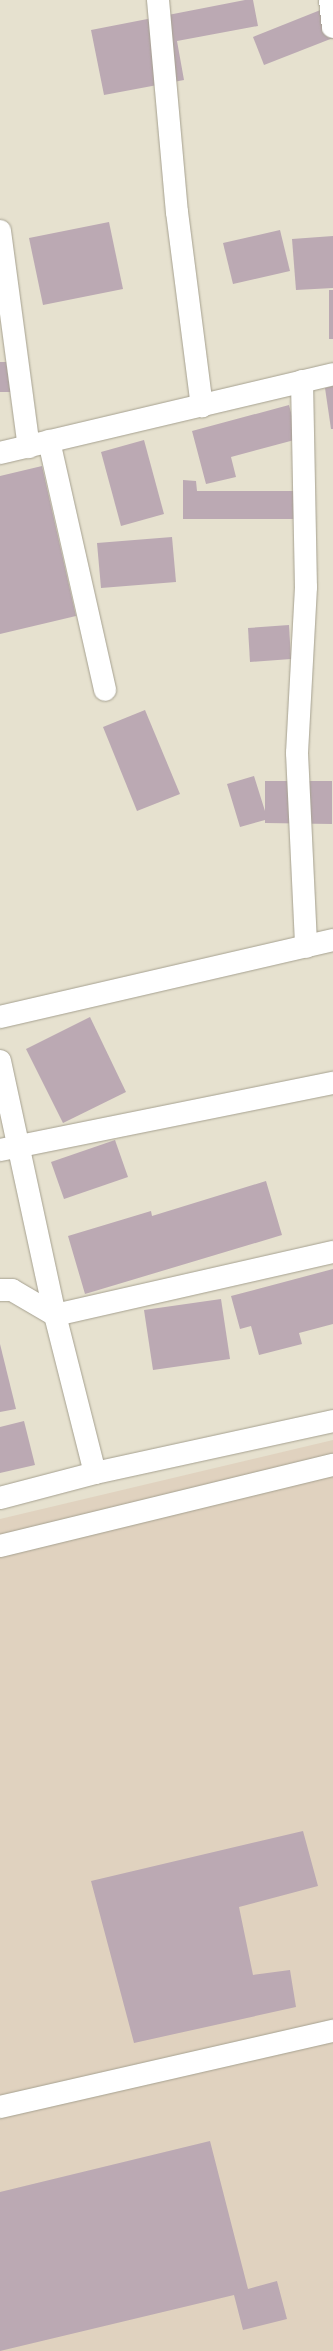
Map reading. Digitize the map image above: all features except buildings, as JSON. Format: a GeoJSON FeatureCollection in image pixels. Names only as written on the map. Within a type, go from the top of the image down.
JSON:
{"type":"FeatureCollection","features":[{"type":"Feature","properties":{"kind":"street"},"geometry":{"type":"LineString","coordinates":[[158,0],[177,212],[202,406]]}},
{"type":"Feature","properties":{"kind":"street"},"geometry":{"type":"LineString","coordinates":[[330,0],[333,27]]}},
{"type":"Feature","properties":{"kind":"street"},"geometry":{"type":"LineString","coordinates":[[0,231],[39,444],[105,690]]}},
{"type":"Feature","properties":{"kind":"street"},"geometry":{"type":"LineString","coordinates":[[0,453],[333,374]]}},
{"type":"Feature","properties":{"kind":"street"},"geometry":{"type":"LineString","coordinates":[[302,381],[306,587],[297,753],[306,947]]}},
{"type":"Feature","properties":{"kind":"street"},"geometry":{"type":"LineString","coordinates":[[0,1017],[333,940]]}},
{"type":"Feature","properties":{"kind":"street"},"geometry":{"type":"LineString","coordinates":[[0,1061],[9,1148],[55,1315],[95,1473]]}},
{"type":"Feature","properties":{"kind":"street"},"geometry":{"type":"LineString","coordinates":[[9,1148],[333,1083]]}},
{"type":"Feature","properties":{"kind":"street"},"geometry":{"type":"LineString","coordinates":[[0,1290],[12,1290],[55,1315],[333,1252]]}},
{"type":"Feature","properties":{"kind":"street"},"geometry":{"type":"LineString","coordinates":[[0,1498],[95,1473],[333,1421]]}},
{"type":"Feature","properties":{"kind":"street"},"geometry":{"type":"LineString","coordinates":[[0,1546],[333,1465]]}},
{"type":"Feature","properties":{"kind":"street"},"geometry":{"type":"LineString","coordinates":[[0,2107],[333,2031]]}},
{"type":"Feature","properties":{"kind":"shaded area"},"geometry":{"type":"Polygon","coordinates":[[[333,1440],[333,2351],[0,2351],[0,1519],[333,1440]]]}}]}
